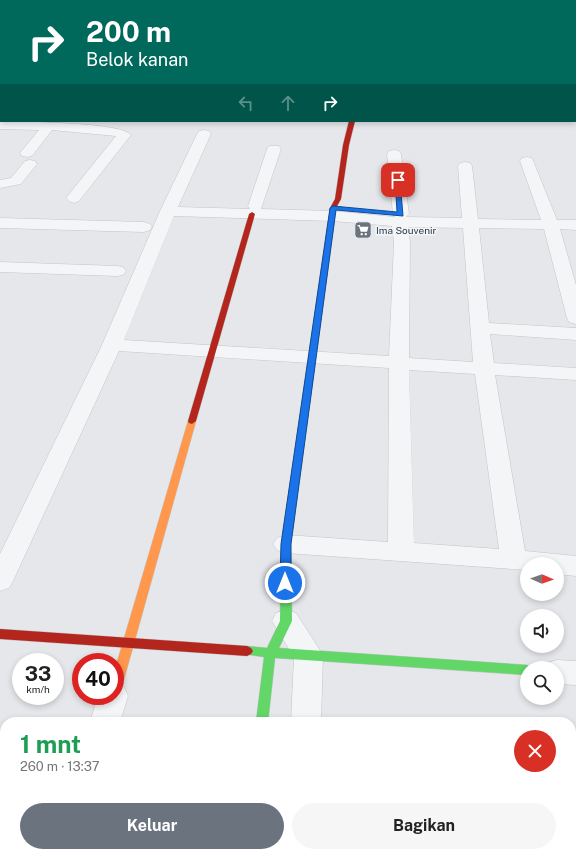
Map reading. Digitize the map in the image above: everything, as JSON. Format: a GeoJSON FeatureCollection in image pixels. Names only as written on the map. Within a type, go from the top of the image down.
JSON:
{"type":"FeatureCollection","features":[{"type":"Feature","properties":{"kind":"street"},"geometry":{"type":"LineString","coordinates":[[263,717],[270,654],[286,621],[286,544],[333,212],[338,199],[346,146],[352,122]]}},
{"type":"Feature","properties":{"kind":"street"},"geometry":{"type":"LineString","coordinates":[[0,125],[49,126],[117,132],[124,135],[74,198]]}},
{"type":"Feature","properties":{"kind":"street"},"geometry":{"type":"LineString","coordinates":[[0,184],[16,181],[49,126]]}},
{"type":"Feature","properties":{"kind":"street"},"geometry":{"type":"LineString","coordinates":[[0,581],[112,345],[170,206],[204,134]]}},
{"type":"Feature","properties":{"kind":"street"},"geometry":{"type":"LineString","coordinates":[[124,660],[254,210],[274,149]]}},
{"type":"Feature","properties":{"kind":"street"},"geometry":{"type":"LineString","coordinates":[[394,154],[401,218],[402,243],[399,364],[401,552]]}},
{"type":"Feature","properties":{"kind":"street"},"geometry":{"type":"LineString","coordinates":[[527,161],[549,220],[576,318]]}},
{"type":"Feature","properties":{"kind":"street"},"geometry":{"type":"LineString","coordinates":[[465,166],[484,368],[513,559]]}},
{"type":"Feature","properties":{"kind":"street"},"geometry":{"type":"LineString","coordinates":[[170,206],[333,212],[401,218],[549,220],[576,217]]}},
{"type":"Feature","properties":{"kind":"street"},"geometry":{"type":"LineString","coordinates":[[549,220],[576,226]]}},
{"type":"Feature","properties":{"kind":"street"},"geometry":{"type":"LineString","coordinates":[[0,223],[144,228]]}},
{"type":"Feature","properties":{"kind":"street"},"geometry":{"type":"LineString","coordinates":[[0,267],[117,271]]}},
{"type":"Feature","properties":{"kind":"street"},"geometry":{"type":"LineString","coordinates":[[480,328],[576,334]]}},
{"type":"Feature","properties":{"kind":"street"},"geometry":{"type":"LineString","coordinates":[[112,345],[311,359],[576,374]]}},
{"type":"Feature","properties":{"kind":"street"},"geometry":{"type":"LineString","coordinates":[[286,544],[520,560]]}},
{"type":"Feature","properties":{"kind":"street"},"geometry":{"type":"LineString","coordinates":[[564,565],[576,566]]}},
{"type":"Feature","properties":{"kind":"street"},"geometry":{"type":"LineString","coordinates":[[286,621],[309,655],[306,717]]}},
{"type":"Feature","properties":{"kind":"street"},"geometry":{"type":"LineString","coordinates":[[0,634],[270,654],[309,655],[520,670]]}},
{"type":"Feature","properties":{"kind":"street"},"geometry":{"type":"LineString","coordinates":[[564,672],[576,673]]}},
{"type":"Feature","properties":{"kind":"street"},"geometry":{"type":"LineString","coordinates":[[107,717],[110,705]]}},
{"type":"Feature","properties":{"kind":"traffic: fast"},"geometry":{"type":"LineString","coordinates":[[263,717],[270,654],[286,621],[286,544],[306,402]]}},
{"type":"Feature","properties":{"kind":"traffic: fast"},"geometry":{"type":"LineString","coordinates":[[247,651],[520,670]]}},
{"type":"Feature","properties":{"kind":"traffic: slow"},"geometry":{"type":"LineString","coordinates":[[124,659],[192,421]]}},
{"type":"Feature","properties":{"kind":"traffic: jam"},"geometry":{"type":"LineString","coordinates":[[306,402],[333,208],[338,199],[346,145],[352,122]]}},
{"type":"Feature","properties":{"kind":"traffic: jam"},"geometry":{"type":"LineString","coordinates":[[192,421],[252,214]]}},
{"type":"Feature","properties":{"kind":"traffic: jam"},"geometry":{"type":"LineString","coordinates":[[0,634],[247,651]]}},
{"type":"Feature","properties":{"kind":"place","name":"Ima Souvenir"},"geometry":{"type":"Point","coordinates":[363,230]}},
{"type":"Feature","properties":{"kind":"route"},"geometry":{"type":"LineString","coordinates":[[285,583],[286,544],[333,208],[401,214],[399,205],[398,180]]}}]}
